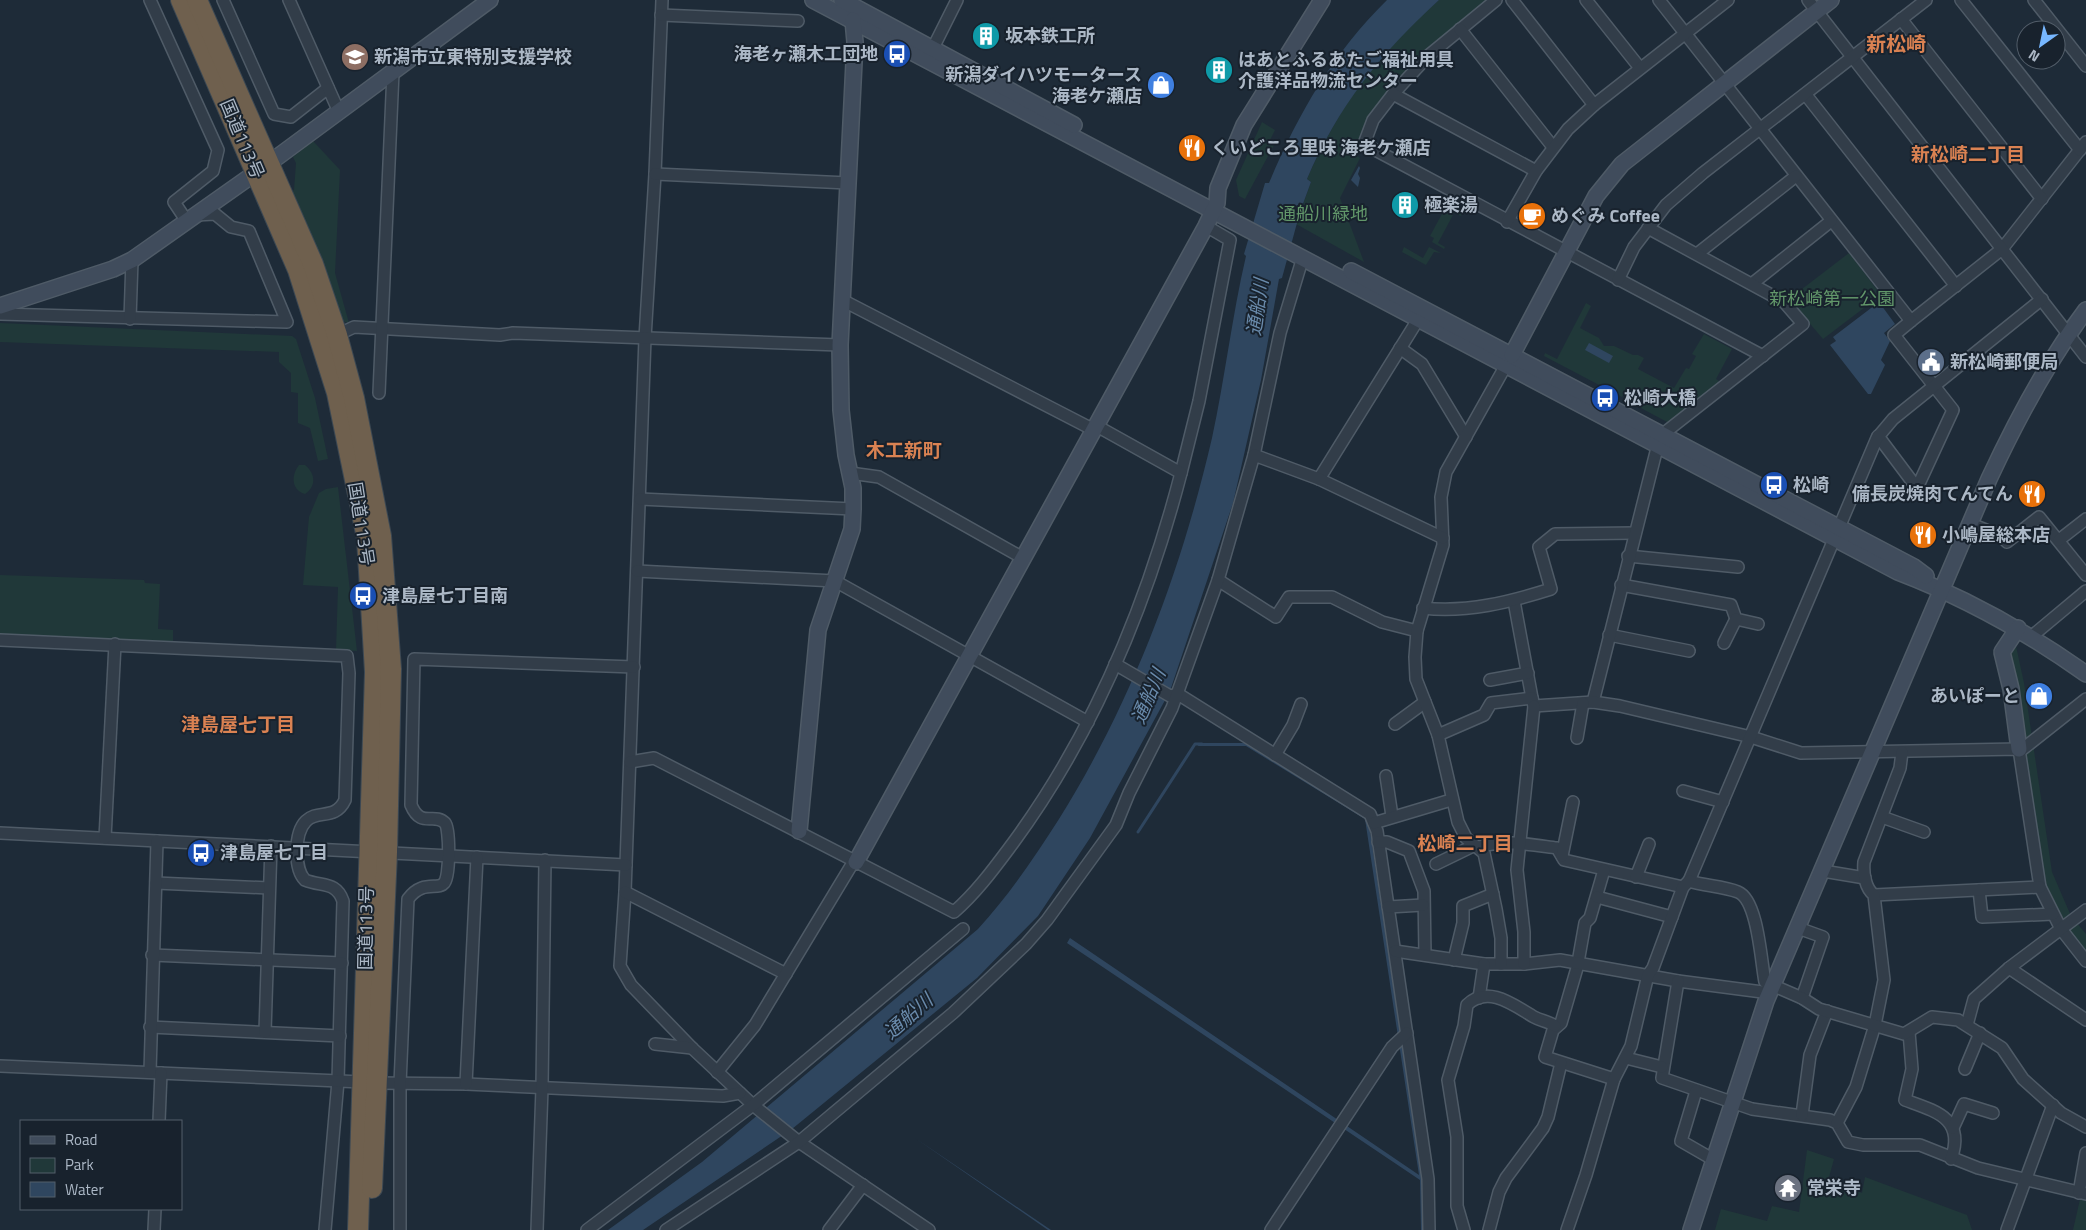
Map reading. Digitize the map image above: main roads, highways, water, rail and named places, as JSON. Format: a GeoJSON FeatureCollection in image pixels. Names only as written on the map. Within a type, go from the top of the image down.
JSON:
{"type":"FeatureCollection","features":[{"type":"Feature","properties":{"kind":"highway","name":"国道113号"},"geometry":{"type":"LineString","coordinates":[[181,0],[262,168],[312,264],[337,335],[354,398],[380,536],[390,669],[388,852],[374,962]]}},
{"type":"Feature","properties":{"kind":"highway","name":"国道113号"},"geometry":{"type":"LineString","coordinates":[[197,0],[262,168],[298,270],[337,393],[367,538],[375,672],[368,851],[374,962],[370,1083],[370,1230]]}},
{"type":"Feature","properties":{"kind":"highway","name":"国道113号"},"geometry":{"type":"LineString","coordinates":[[358,1230],[370,1083]]}},
{"type":"Feature","properties":{"kind":"water","name":"通船川"},"geometry":{"type":"Polygon","coordinates":[[[1387,0],[1439,0],[1398,40],[1363,82],[1333,128],[1307,179],[1311,182],[1300,212],[1282,278],[1279,279],[1261,380],[1233,503],[1170,691],[1090,838],[1038,916],[977,978],[792,1129],[643,1230],[608,1230],[702,1162],[978,929],[1021,876],[1059,819],[1085,775],[1131,682],[1169,587],[1185,538],[1212,438],[1246,256],[1244,254],[1265,183],[1269,183],[1305,109],[1334,63],[1350,41],[1387,0]]]}},
{"type":"Feature","properties":{"kind":"water"},"geometry":{"type":"Polygon","coordinates":[[[1359,166],[1358,174],[1360,178],[1358,187],[1351,180],[1359,166]]]}},
{"type":"Feature","properties":{"kind":"water"},"geometry":{"type":"Polygon","coordinates":[[[1879,302],[1895,324],[1884,333],[1890,341],[1881,360],[1885,365],[1871,394],[1868,394],[1830,345],[1836,341],[1833,337],[1879,302]]]}},
{"type":"Feature","properties":{"kind":"water"},"geometry":{"type":"Polygon","coordinates":[[[1589,343],[1613,356],[1609,363],[1585,350],[1589,343]]]}},
{"type":"Feature","properties":{"kind":"water"},"geometry":{"type":"Polygon","coordinates":[[[1199,743],[1247,743],[1368,818],[1423,1183],[1424,1230],[1421,1230],[1420,1180],[1067,943],[1070,938],[1419,1175],[1365,819],[1246,746],[1198,746],[1199,743]]]}},
{"type":"Feature","properties":{"kind":"water"},"geometry":{"type":"Polygon","coordinates":[[[915,1138],[1051,1230],[1048,1230],[915,1138]]]}},
{"type":"Feature","properties":{"kind":"waterway"},"geometry":{"type":"LineString","coordinates":[[1138,832],[1195,744],[1202,744]]}},
{"type":"Feature","properties":{"kind":"place","name":"坂本鉄工所"},"geometry":{"type":"Point","coordinates":[986,36]}},
{"type":"Feature","properties":{"kind":"place","name":"海老ヶ瀬木工団地"},"geometry":{"type":"Point","coordinates":[897,54]}},
{"type":"Feature","properties":{"kind":"place","name":"新潟市立東特別支援学校"},"geometry":{"type":"Point","coordinates":[355,57]}},
{"type":"Feature","properties":{"kind":"place","name":"はあとふるあたご福祉用具 介護洋品物流センター"},"geometry":{"type":"Point","coordinates":[1219,70]}},
{"type":"Feature","properties":{"kind":"place","name":"新潟ダイハツモータース 海老ケ瀬店"},"geometry":{"type":"Point","coordinates":[1161,85]}},
{"type":"Feature","properties":{"kind":"place","name":"くいどころ里味 海老ケ瀬店"},"geometry":{"type":"Point","coordinates":[1192,148]}},
{"type":"Feature","properties":{"kind":"place","name":"極楽湯"},"geometry":{"type":"Point","coordinates":[1405,205]}},
{"type":"Feature","properties":{"kind":"place","name":"めぐみ Coffee"},"geometry":{"type":"Point","coordinates":[1532,216]}},
{"type":"Feature","properties":{"kind":"place","name":"新松崎郵便局"},"geometry":{"type":"Point","coordinates":[1931,362]}},
{"type":"Feature","properties":{"kind":"place","name":"松崎大橋"},"geometry":{"type":"Point","coordinates":[1605,398]}},
{"type":"Feature","properties":{"kind":"place","name":"松崎"},"geometry":{"type":"Point","coordinates":[1774,485]}},
{"type":"Feature","properties":{"kind":"place","name":"備長炭焼肉てんてん"},"geometry":{"type":"Point","coordinates":[2032,494]}},
{"type":"Feature","properties":{"kind":"place","name":"小嶋屋総本店"},"geometry":{"type":"Point","coordinates":[1923,535]}},
{"type":"Feature","properties":{"kind":"place","name":"津島屋七丁目南"},"geometry":{"type":"Point","coordinates":[363,596]}},
{"type":"Feature","properties":{"kind":"place","name":"あいぽーと"},"geometry":{"type":"Point","coordinates":[2039,696]}},
{"type":"Feature","properties":{"kind":"place","name":"津島屋七丁目"},"geometry":{"type":"Point","coordinates":[201,853]}},
{"type":"Feature","properties":{"kind":"place","name":"常栄寺"},"geometry":{"type":"Point","coordinates":[1788,1188]}},
{"type":"Feature","properties":{"kind":"district","name":"新松崎"},"geometry":{"type":"Point","coordinates":[1896,44]}},
{"type":"Feature","properties":{"kind":"district","name":"新松崎二丁目"},"geometry":{"type":"Point","coordinates":[1968,154]}},
{"type":"Feature","properties":{"kind":"district","name":"木工新町"},"geometry":{"type":"Point","coordinates":[904,450]}},
{"type":"Feature","properties":{"kind":"district","name":"津島屋七丁目"},"geometry":{"type":"Point","coordinates":[238,724]}},
{"type":"Feature","properties":{"kind":"district","name":"松崎二丁目"},"geometry":{"type":"Point","coordinates":[1465,843]}},
{"type":"Feature","properties":{"kind":"park label","name":"通船川緑地"},"geometry":{"type":"Point","coordinates":[1323,214]}},
{"type":"Feature","properties":{"kind":"park label","name":"新松崎第一公園"},"geometry":{"type":"Point","coordinates":[1832,299]}}]}
